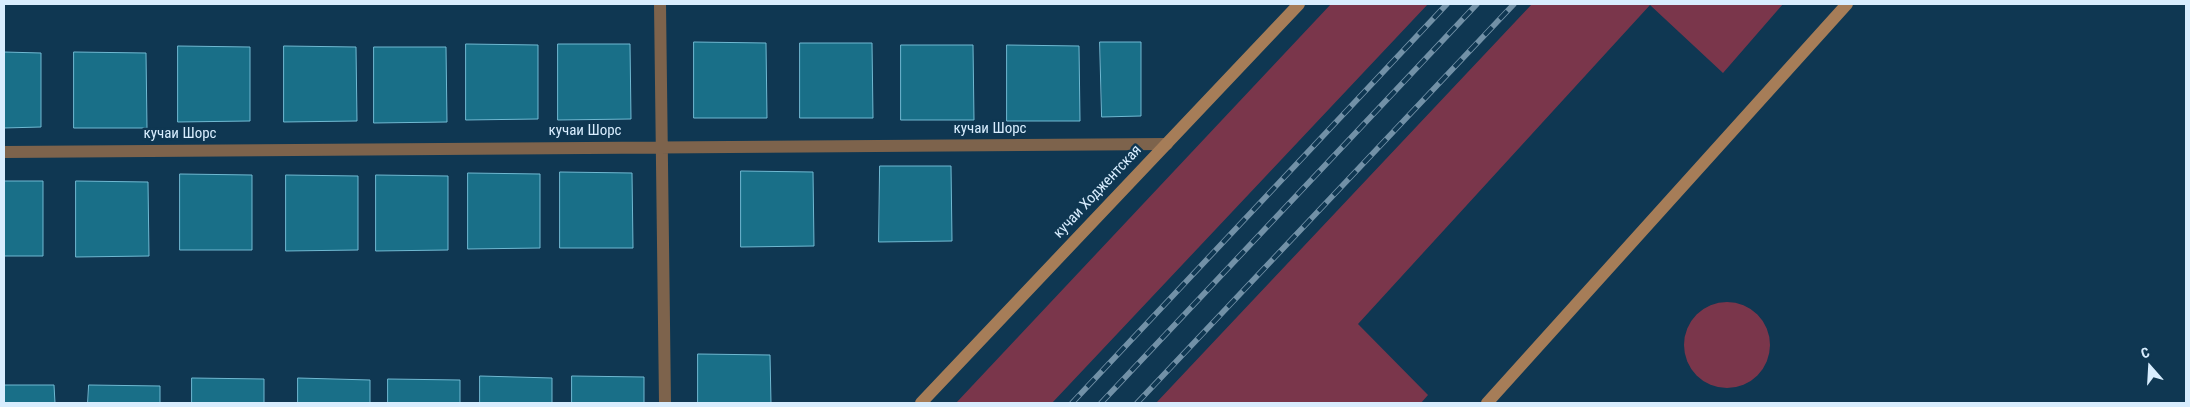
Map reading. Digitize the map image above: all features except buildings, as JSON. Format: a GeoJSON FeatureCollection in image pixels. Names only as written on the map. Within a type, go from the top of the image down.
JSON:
{"type":"FeatureCollection","features":[{"type":"Feature","properties":{"kind":"main road","name":"кучаи Ходжентская"},"geometry":{"type":"LineString","coordinates":[[921,403],[1299,4]]}},
{"type":"Feature","properties":{"kind":"main road"},"geometry":{"type":"LineString","coordinates":[[1487,403],[1847,4]]}},
{"type":"Feature","properties":{"kind":"street"},"geometry":{"type":"LineString","coordinates":[[660,4],[665,403]]}},
{"type":"Feature","properties":{"kind":"street","name":"кучаи Шорс"},"geometry":{"type":"LineString","coordinates":[[4,152],[1167,144]]}},
{"type":"Feature","properties":{"kind":"shaded area"},"geometry":{"type":"Polygon","coordinates":[[[1331,4],[1428,4],[1052,403],[956,403],[1331,4]]]}},
{"type":"Feature","properties":{"kind":"shaded area"},"geometry":{"type":"Polygon","coordinates":[[[1532,4],[1783,4],[1723,73],[1650,5],[1358,324],[1428,395],[1421,403],[1156,403],[1532,4]]]}},
{"type":"Feature","properties":{"kind":"shaded area"},"geometry":{"type":"Polygon","coordinates":[[[1727,302],[1751,309],[1763,321],[1770,345],[1763,369],[1751,381],[1727,388],[1703,381],[1691,369],[1684,345],[1691,321],[1703,309],[1727,302]]]}},
{"type":"Feature","properties":{"kind":"railway"},"geometry":{"type":"LineString","coordinates":[[1072,403],[1447,4]]}},
{"type":"Feature","properties":{"kind":"railway"},"geometry":{"type":"LineString","coordinates":[[1101,403],[1477,4]]}},
{"type":"Feature","properties":{"kind":"railway"},"geometry":{"type":"LineString","coordinates":[[1137,403],[1514,4]]}}]}
